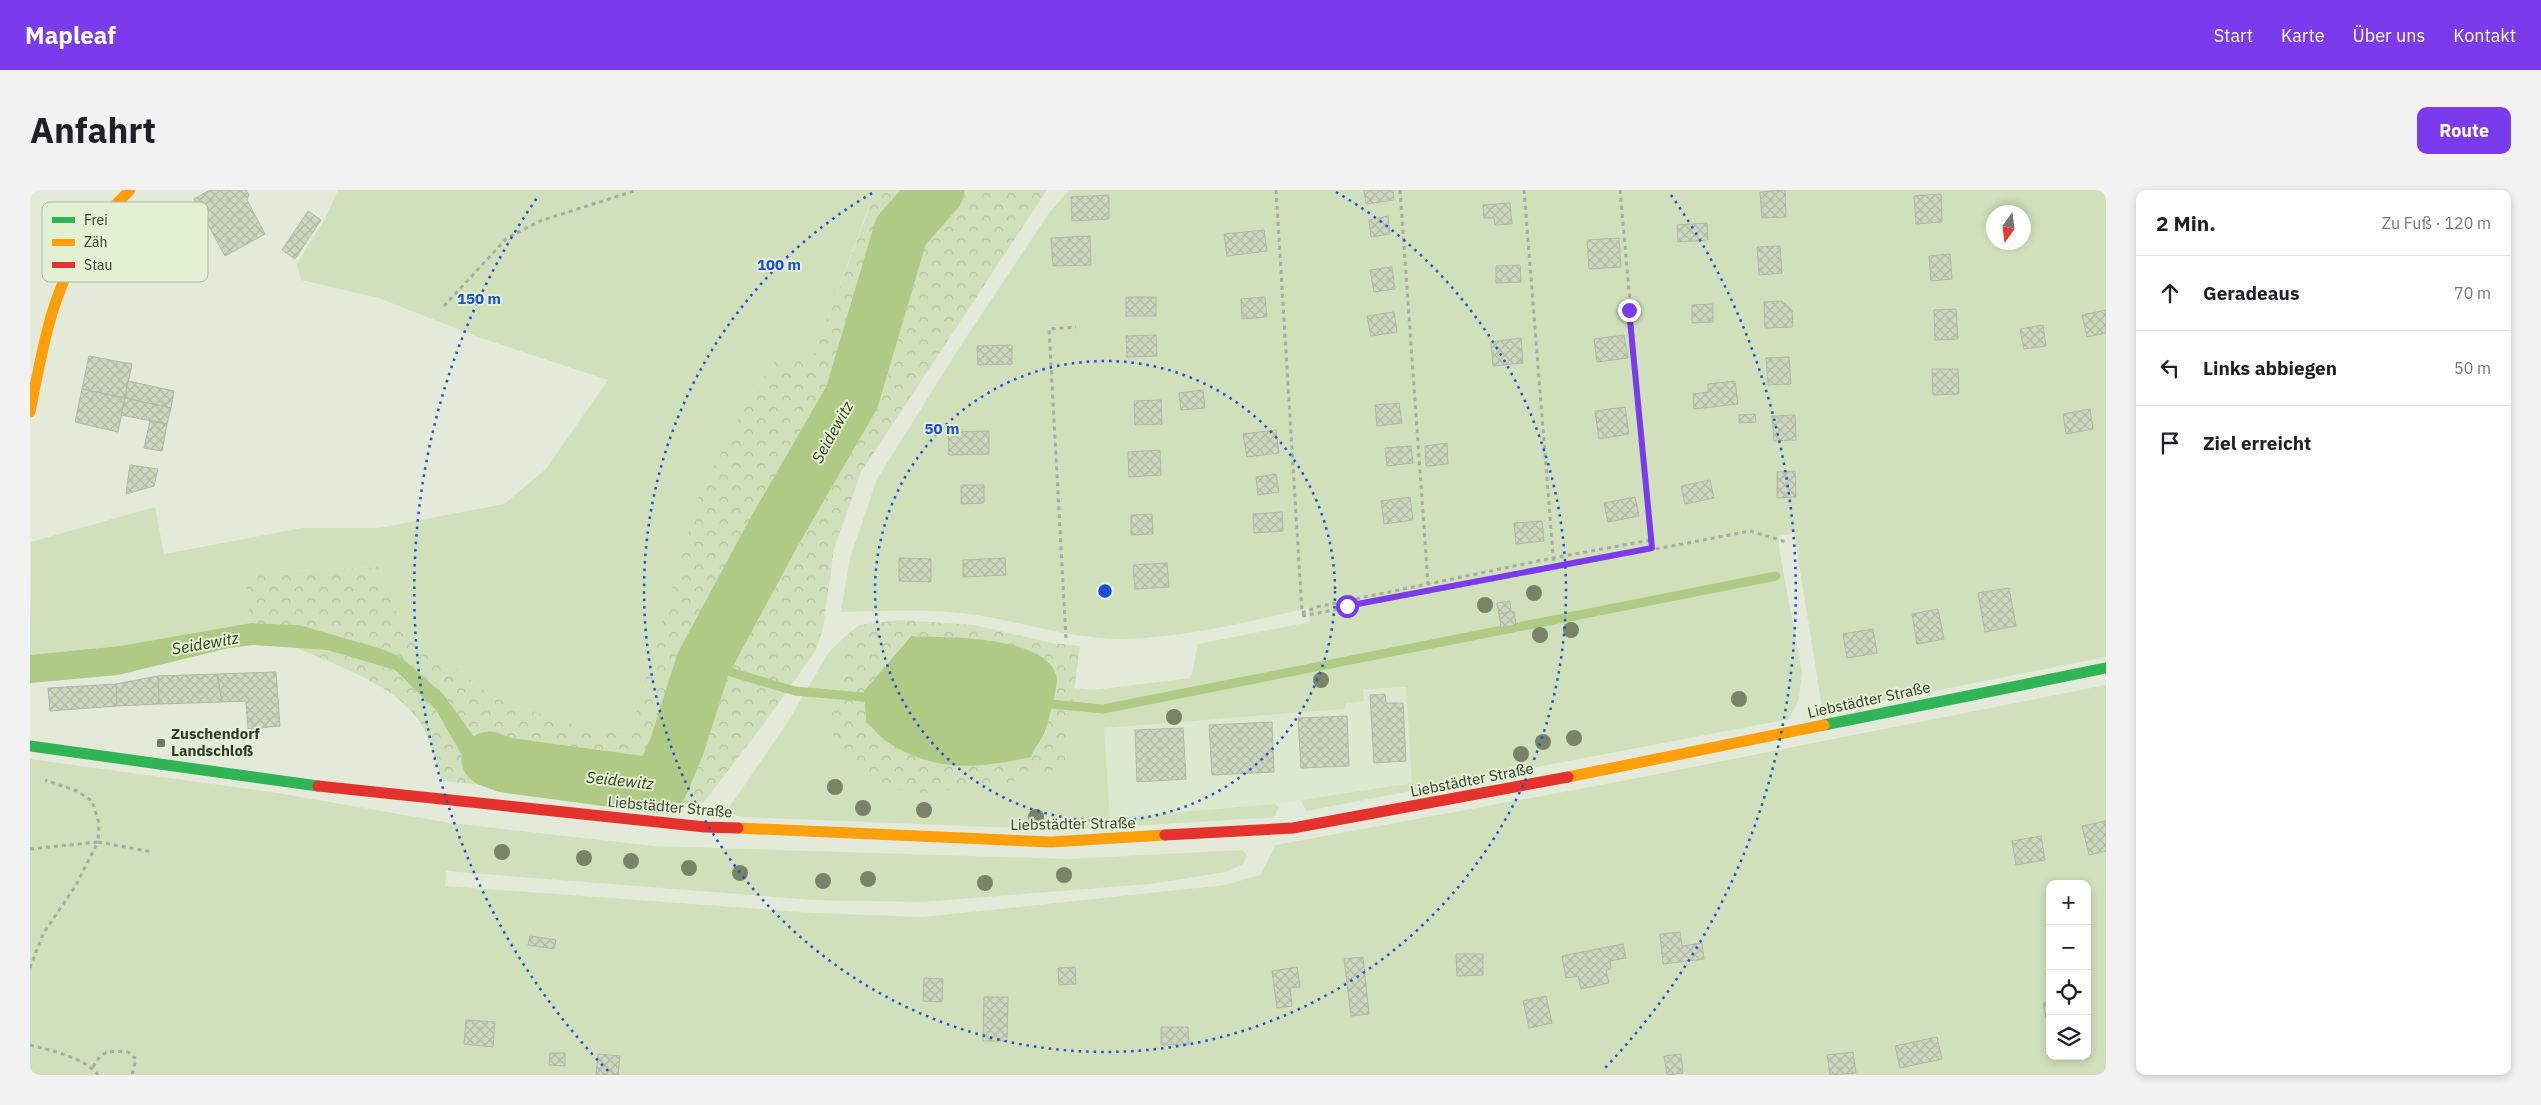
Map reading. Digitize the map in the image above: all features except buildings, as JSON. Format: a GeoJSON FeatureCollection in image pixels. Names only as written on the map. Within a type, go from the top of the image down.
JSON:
{"type":"FeatureCollection","features":[{"type":"Feature","properties":{"kind":"main road"},"geometry":{"type":"LineString","coordinates":[[116,202],[130,190]]}},
{"type":"Feature","properties":{"kind":"main road"},"geometry":{"type":"LineString","coordinates":[[30,412],[49,326],[62,282]]}},
{"type":"Feature","properties":{"kind":"main road","name":"Liebstädter Straße"},"geometry":{"type":"LineString","coordinates":[[30,746],[302,784],[705,827],[1051,842],[1293,828],[1474,796],[2106,668]]}},
{"type":"Feature","properties":{"kind":"path"},"geometry":{"type":"LineString","coordinates":[[444,306],[507,238],[540,220],[637,190]]}},
{"type":"Feature","properties":{"kind":"path"},"geometry":{"type":"LineString","coordinates":[[1276,190],[1302,614]]}},
{"type":"Feature","properties":{"kind":"path"},"geometry":{"type":"LineString","coordinates":[[1400,190],[1428,584]]}},
{"type":"Feature","properties":{"kind":"path"},"geometry":{"type":"LineString","coordinates":[[1524,190],[1554,567]]}},
{"type":"Feature","properties":{"kind":"path"},"geometry":{"type":"LineString","coordinates":[[1620,190],[1652,548]]}},
{"type":"Feature","properties":{"kind":"path"},"geometry":{"type":"LineString","coordinates":[[1066,638],[1049,329],[1076,327]]}},
{"type":"Feature","properties":{"kind":"path"},"geometry":{"type":"LineString","coordinates":[[1302,614],[1750,531],[1786,542]]}},
{"type":"Feature","properties":{"kind":"path"},"geometry":{"type":"LineString","coordinates":[[1302,614],[1317,606],[1651,540]]}},
{"type":"Feature","properties":{"kind":"path"},"geometry":{"type":"LineString","coordinates":[[30,968],[43,934],[76,885],[98,842],[99,823],[92,800],[77,791],[40,779]]}},
{"type":"Feature","properties":{"kind":"path"},"geometry":{"type":"LineString","coordinates":[[30,849],[98,842],[153,852]]}},
{"type":"Feature","properties":{"kind":"path"},"geometry":{"type":"LineString","coordinates":[[30,1045],[54,1051],[93,1068],[98,1075]]}},
{"type":"Feature","properties":{"kind":"path"},"geometry":{"type":"LineString","coordinates":[[93,1068],[99,1055],[109,1051],[128,1052],[136,1059],[132,1075]]}},
{"type":"Feature","properties":{"kind":"shaded area"},"geometry":{"type":"Polygon","coordinates":[[[1406,686],[1412,783],[1275,804],[1110,818],[1104,728],[1344,709],[1346,703],[1362,689],[1406,686]]]}},
{"type":"Feature","properties":{"kind":"green space"},"geometry":{"type":"Polygon","coordinates":[[[338,190],[888,190],[869,207],[813,357],[775,362],[750,396],[657,643],[631,730],[594,732],[492,697],[405,627],[382,584],[381,567],[246,573],[251,623],[120,646],[30,655],[31,542],[155,507],[164,554],[302,528],[379,528],[504,504],[546,469],[608,380],[475,336],[379,298],[301,280],[297,264],[325,219],[338,190]]]}},
{"type":"Feature","properties":{"kind":"green space"},"geometry":{"type":"Polygon","coordinates":[[[888,190],[1047,190],[861,472],[834,549],[823,628],[816,650],[763,725],[703,803],[687,808],[579,794],[442,781],[428,738],[421,724],[397,698],[347,669],[296,648],[327,650],[395,670],[436,710],[463,757],[483,770],[561,780],[565,764],[505,755],[477,741],[444,695],[401,657],[379,648],[299,625],[251,623],[245,573],[381,567],[382,584],[405,627],[492,697],[594,732],[631,730],[698,499],[750,396],[775,362],[813,356],[870,207],[888,190]]]}},
{"type":"Feature","properties":{"kind":"green space"},"geometry":{"type":"Polygon","coordinates":[[[1069,190],[2106,190],[2106,657],[1823,713],[1794,533],[1779,536],[1779,548],[1802,673],[1799,699],[1789,719],[1306,811],[1301,800],[1412,783],[1406,687],[1363,689],[1364,701],[1346,703],[1344,709],[1104,728],[1110,818],[1275,804],[1279,807],[1274,817],[1068,830],[740,817],[726,812],[787,723],[829,652],[841,640],[847,669],[832,712],[1064,767],[1074,688],[1093,690],[1191,678],[1198,644],[1310,622],[1308,608],[1195,632],[1149,638],[1107,639],[1069,634],[995,618],[943,611],[841,612],[850,558],[877,479],[961,345],[1049,213],[1069,190]]]}},
{"type":"Feature","properties":{"kind":"green space"},"geometry":{"type":"Polygon","coordinates":[[[901,620],[974,625],[1052,643],[1080,646],[1064,767],[1017,781],[923,793],[879,787],[851,765],[832,734],[832,712],[847,669],[841,640],[859,625],[901,620]],[[910,636],[864,691],[866,721],[1031,757],[1045,733],[1057,679],[1048,661],[988,640],[910,636]]]}},
{"type":"Feature","properties":{"kind":"green space"},"geometry":{"type":"Polygon","coordinates":[[[2106,685],[2106,1075],[30,1075],[30,759],[277,793],[451,823],[654,846],[1069,859],[1242,850],[1247,855],[1243,864],[1226,872],[1150,884],[921,902],[814,900],[446,871],[445,886],[814,913],[923,917],[1225,885],[1260,875],[1276,845],[1622,781],[2106,685]]]}},
{"type":"Feature","properties":{"kind":"water"},"geometry":{"type":"Polygon","coordinates":[[[251,623],[299,625],[379,648],[401,657],[444,695],[477,741],[505,755],[565,764],[561,780],[483,770],[463,757],[436,710],[395,670],[327,650],[253,645],[229,648],[118,675],[30,683],[30,655],[120,646],[251,623]]]}},
{"type":"Feature","properties":{"kind":"water"},"geometry":{"type":"Polygon","coordinates":[[[911,636],[993,641],[1016,646],[1035,653],[1050,664],[1057,678],[1056,688],[1045,730],[1031,757],[994,764],[960,766],[943,764],[909,754],[888,743],[866,722],[864,691],[911,636]]]}},
{"type":"Feature","properties":{"kind":"waterway","name":"Seidewitz"},"geometry":{"type":"LineString","coordinates":[[489,759],[505,765],[660,786],[677,746],[703,664],[774,532],[852,397],[901,231],[937,190]]}},
{"type":"Feature","properties":{"kind":"waterway"},"geometry":{"type":"LineString","coordinates":[[1040,703],[1103,709],[1776,576]]}},
{"type":"Feature","properties":{"kind":"waterway"},"geometry":{"type":"LineString","coordinates":[[703,664],[795,691],[874,698]]}},
{"type":"Feature","properties":{"kind":"traffic: fast"},"geometry":{"type":"LineString","coordinates":[[1824,725],[2106,668]]}},
{"type":"Feature","properties":{"kind":"traffic: fast"},"geometry":{"type":"LineString","coordinates":[[30,746],[318,786]]}},
{"type":"Feature","properties":{"kind":"traffic: slow"},"geometry":{"type":"LineString","coordinates":[[119,202],[130,190]]}},
{"type":"Feature","properties":{"kind":"traffic: slow"},"geometry":{"type":"LineString","coordinates":[[30,412],[44,345],[56,300],[64,282]]}},
{"type":"Feature","properties":{"kind":"traffic: slow"},"geometry":{"type":"LineString","coordinates":[[1568,777],[1824,725]]}},
{"type":"Feature","properties":{"kind":"traffic: slow"},"geometry":{"type":"LineString","coordinates":[[738,828],[1051,842],[1165,835]]}},
{"type":"Feature","properties":{"kind":"traffic: jam"},"geometry":{"type":"LineString","coordinates":[[1165,835],[1293,828],[1568,777]]}},
{"type":"Feature","properties":{"kind":"traffic: jam"},"geometry":{"type":"LineString","coordinates":[[318,786],[705,827],[738,828]]}},
{"type":"Feature","properties":{"kind":"place","name":"Zuschendorf Landschloß"},"geometry":{"type":"Point","coordinates":[161,743]}},
{"type":"Feature","properties":{"kind":"route"},"geometry":{"type":"LineString","coordinates":[[1347,606],[1652,548],[1629,310]]}}]}
